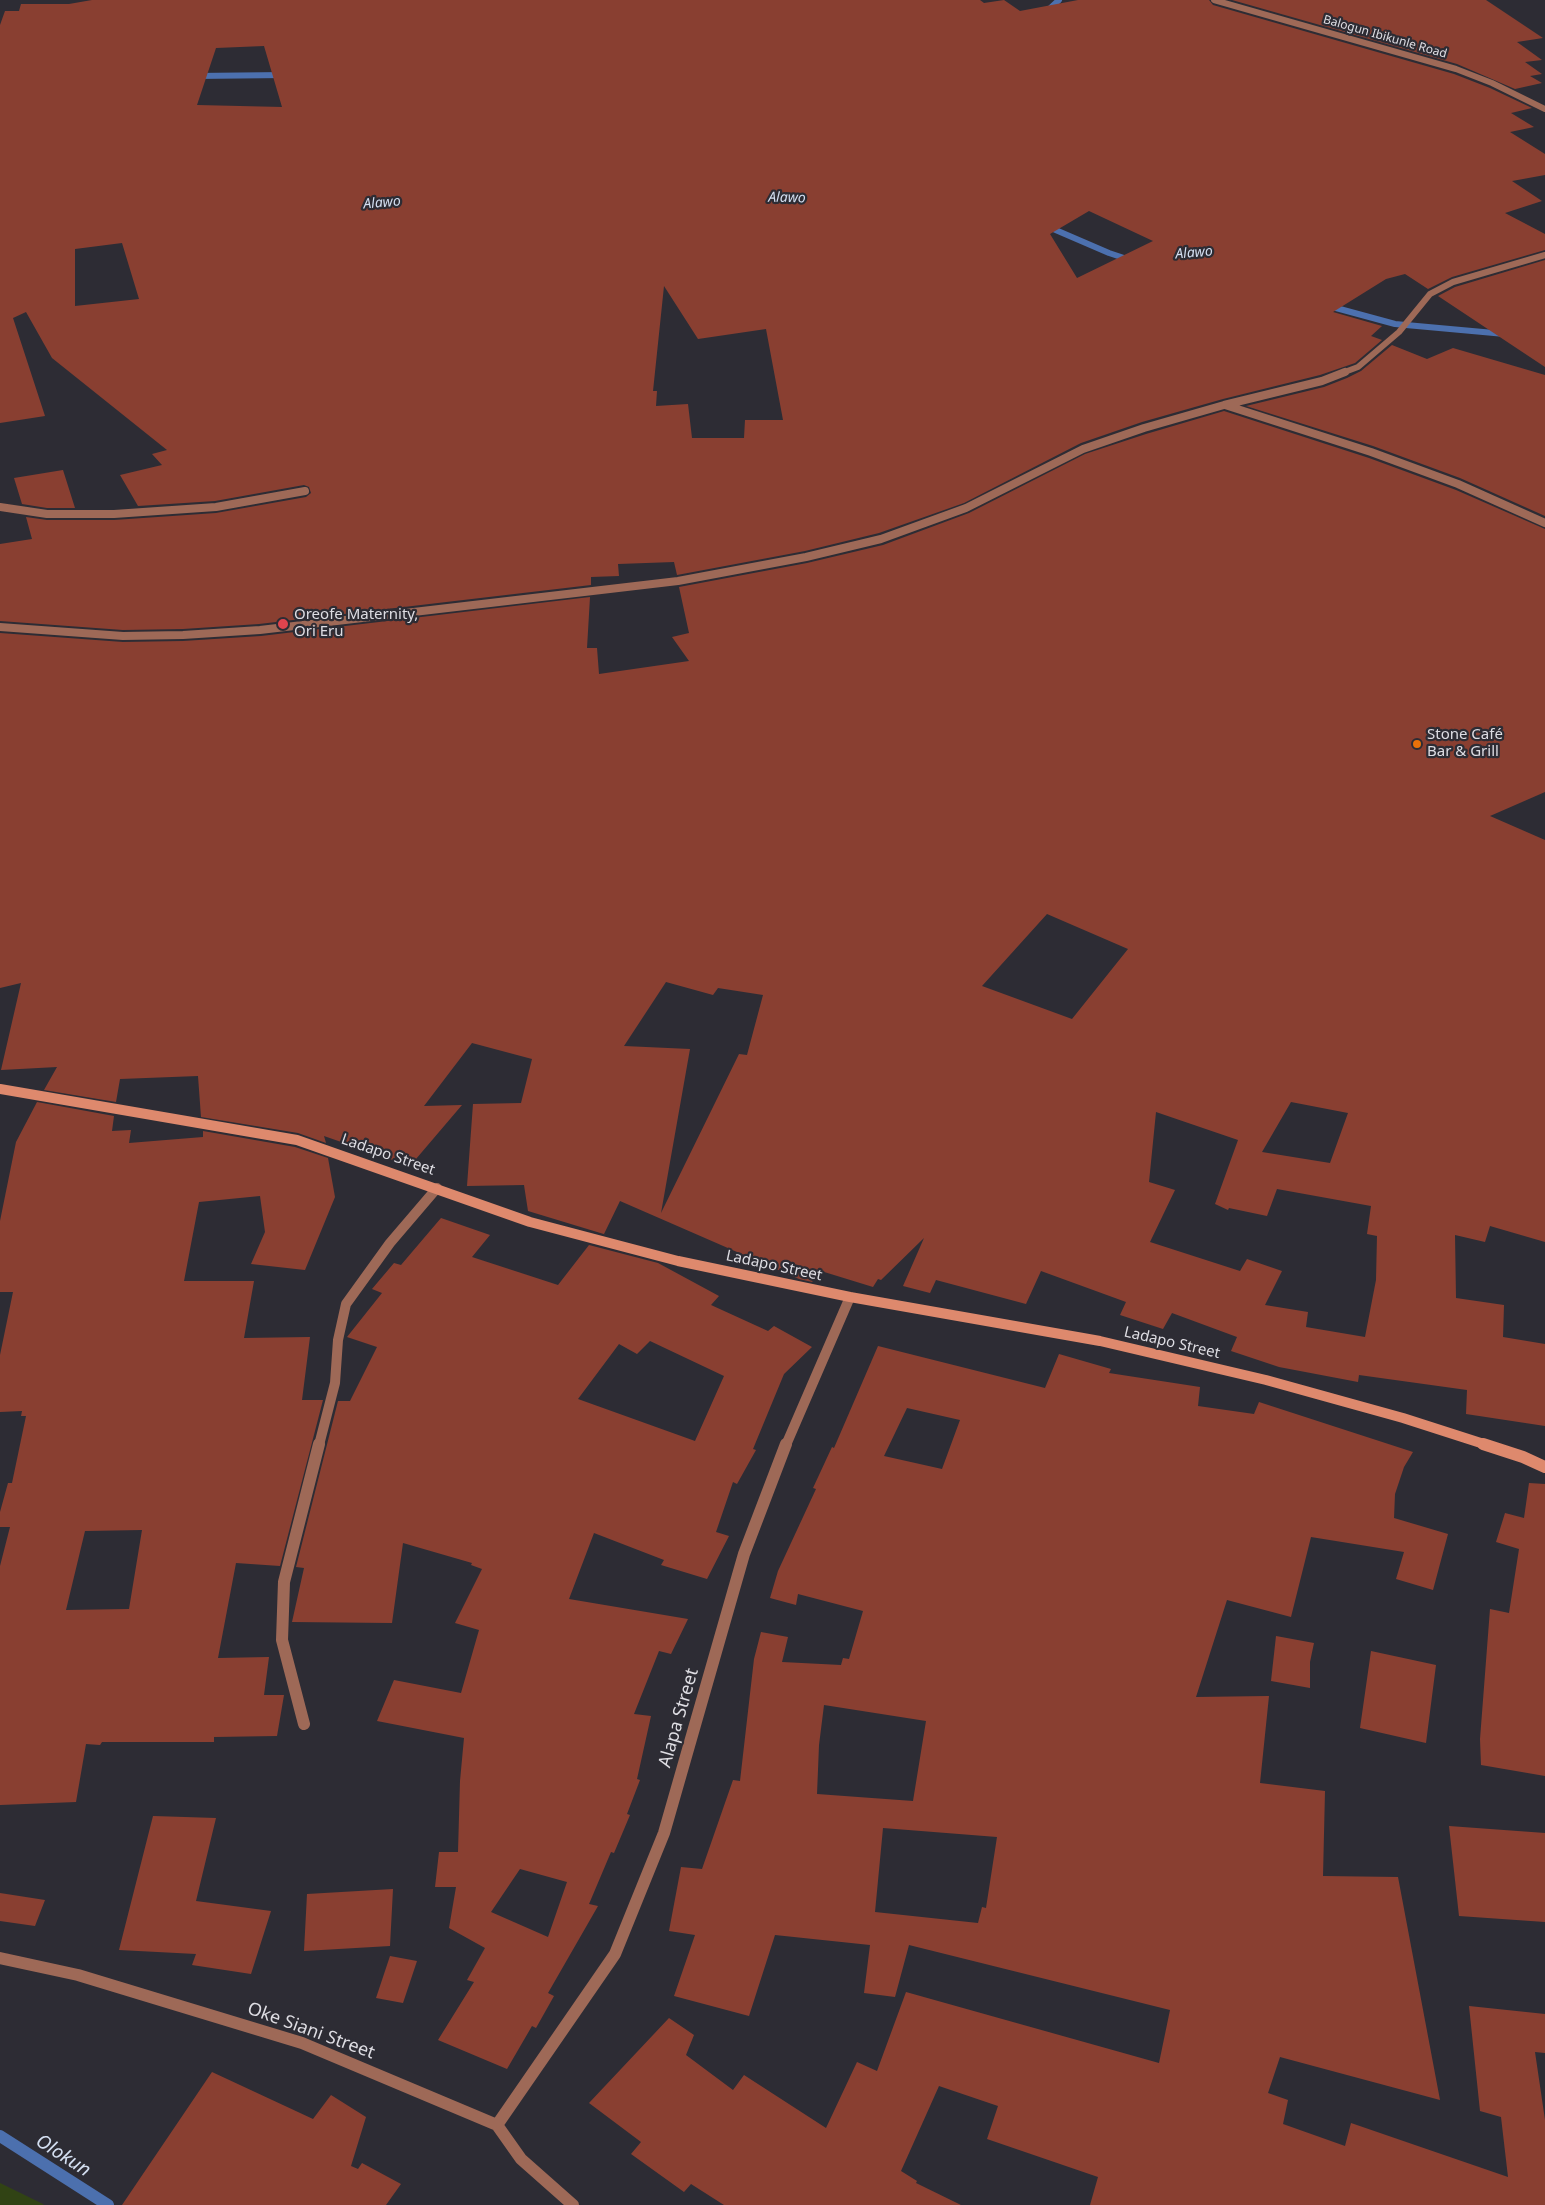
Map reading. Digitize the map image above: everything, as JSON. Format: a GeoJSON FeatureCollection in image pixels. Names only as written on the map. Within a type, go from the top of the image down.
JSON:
{"type":"FeatureCollection","features":[{"type":"Feature","properties":{"kind":"main road","name":"Ladapo Street"},"geometry":{"type":"LineString","coordinates":[[0,1089],[297,1140],[530,1222],[659,1256],[850,1297],[1100,1341],[1266,1380],[1403,1418],[1523,1457],[1545,1467]]}},
{"type":"Feature","properties":{"kind":"street","name":"Balogun Ibikunle Road"},"geometry":{"type":"LineString","coordinates":[[1214,0],[1456,69],[1492,83],[1545,110]]}},
{"type":"Feature","properties":{"kind":"street"},"geometry":{"type":"LineString","coordinates":[[0,627],[124,636],[183,635],[260,630],[678,581],[806,558],[881,538],[966,508],[1083,449],[1144,428],[1224,405],[1322,381],[1358,367],[1399,332],[1430,294],[1453,282],[1545,255]]}},
{"type":"Feature","properties":{"kind":"street"},"geometry":{"type":"LineString","coordinates":[[1224,405],[1371,452],[1441,478],[1545,523]]}},
{"type":"Feature","properties":{"kind":"street"},"geometry":{"type":"LineString","coordinates":[[0,507],[47,514],[114,514],[216,507],[305,491]]}},
{"type":"Feature","properties":{"kind":"street"},"geometry":{"type":"LineString","coordinates":[[304,1724],[282,1640],[284,1582],[335,1383],[338,1340],[346,1304],[390,1243],[437,1188]]}},
{"type":"Feature","properties":{"kind":"street","name":"Alapa Street"},"geometry":{"type":"LineString","coordinates":[[497,2125],[615,1954],[664,1833],[744,1554],[798,1413],[850,1297]]}},
{"type":"Feature","properties":{"kind":"street","name":"Oke Siani Street"},"geometry":{"type":"LineString","coordinates":[[0,1958],[78,1975],[302,2043],[497,2125]]}},
{"type":"Feature","properties":{"kind":"street"},"geometry":{"type":"LineString","coordinates":[[497,2125],[521,2160],[573,2205]]}},
{"type":"Feature","properties":{"kind":"green space"},"geometry":{"type":"Polygon","coordinates":[[[0,2183],[43,2204],[44,2205],[0,2205],[0,2183]]]}},
{"type":"Feature","properties":{"kind":"building"},"geometry":{"type":"Polygon","coordinates":[[[92,0],[980,0],[984,3],[1004,0],[1020,11],[1078,0],[1209,0],[1213,5],[1454,74],[1490,88],[1532,108],[1511,113],[1534,127],[1510,132],[1545,154],[1545,175],[1512,181],[1542,201],[1505,213],[1545,234],[1545,250],[1452,277],[1428,289],[1405,274],[1386,279],[1333,312],[1382,326],[1371,336],[1382,340],[1355,363],[1320,375],[1223,399],[1142,422],[1081,443],[964,503],[879,533],[805,551],[677,575],[674,562],[618,564],[619,576],[591,577],[591,585],[259,624],[183,629],[123,630],[0,621],[0,544],[32,539],[26,517],[47,520],[114,520],[216,513],[306,497],[311,493],[309,487],[304,485],[215,501],[138,506],[120,475],[162,465],[152,454],[167,450],[52,358],[26,312],[13,318],[45,416],[0,423],[0,25],[5,11],[19,11],[21,4],[69,4],[92,0]],[[264,46],[216,48],[197,105],[282,107],[264,46]],[[1089,211],[1050,234],[1077,278],[1153,241],[1089,211]],[[122,243],[75,249],[75,306],[139,299],[122,243]],[[664,286],[653,391],[657,391],[656,406],[688,404],[692,438],[744,438],[745,420],[783,420],[766,329],[698,339],[664,286]]]}},
{"type":"Feature","properties":{"kind":"building"},"geometry":{"type":"Polygon","coordinates":[[[1232,0],[1486,0],[1543,38],[1517,42],[1542,60],[1525,62],[1542,74],[1530,76],[1542,83],[1515,89],[1457,64],[1232,0]]]}},
{"type":"Feature","properties":{"kind":"building"},"geometry":{"type":"Polygon","coordinates":[[[1545,260],[1545,367],[1438,296],[1455,287],[1545,260]]]}},
{"type":"Feature","properties":{"kind":"building"},"geometry":{"type":"Polygon","coordinates":[[[1392,345],[1427,359],[1453,348],[1545,375],[1545,516],[1460,478],[1373,446],[1246,406],[1324,387],[1347,378],[1361,371],[1392,345]]]}},
{"type":"Feature","properties":{"kind":"building"},"geometry":{"type":"Polygon","coordinates":[[[1224,411],[1369,458],[1456,490],[1545,529],[1545,792],[1490,816],[1545,840],[1545,1242],[1490,1226],[1485,1242],[1455,1235],[1456,1298],[1504,1305],[1503,1337],[1545,1344],[1545,1426],[1466,1414],[1467,1390],[1359,1375],[1358,1382],[1279,1367],[1231,1351],[1237,1337],[1172,1313],[1163,1329],[1120,1315],[1126,1302],[1041,1271],[1026,1304],[936,1280],[930,1293],[903,1286],[924,1238],[881,1280],[878,1279],[873,1287],[821,1271],[812,1282],[799,1279],[620,1201],[604,1234],[607,1235],[528,1211],[524,1185],[467,1186],[473,1104],[521,1103],[532,1059],[472,1043],[424,1106],[462,1105],[410,1166],[324,1136],[326,1143],[298,1133],[201,1117],[198,1076],[120,1079],[116,1102],[44,1090],[57,1067],[1,1070],[21,983],[0,988],[0,633],[123,642],[183,641],[261,636],[590,597],[587,648],[597,648],[599,674],[689,661],[672,637],[689,633],[679,587],[807,563],[883,545],[969,513],[1085,454],[1224,411]],[[1047,914],[982,986],[1072,1019],[1128,949],[1047,914]],[[666,982],[624,1046],[690,1049],[661,1213],[739,1054],[747,1055],[763,995],[718,988],[713,995],[666,982]],[[1291,1102],[1262,1152],[1330,1163],[1348,1113],[1291,1102]],[[1156,1112],[1149,1182],[1175,1190],[1150,1242],[1240,1271],[1247,1259],[1282,1271],[1265,1305],[1308,1312],[1306,1327],[1365,1337],[1376,1280],[1377,1236],[1367,1234],[1371,1206],[1277,1189],[1267,1216],[1229,1208],[1228,1210],[1215,1204],[1238,1140],[1156,1112]]]}},
{"type":"Feature","properties":{"kind":"building"},"geometry":{"type":"Polygon","coordinates":[[[63,470],[75,508],[47,508],[22,504],[14,478],[63,470]]]}},
{"type":"Feature","properties":{"kind":"building"},"geometry":{"type":"Polygon","coordinates":[[[37,1102],[114,1116],[112,1131],[131,1130],[129,1143],[203,1137],[203,1131],[295,1147],[328,1158],[335,1197],[305,1270],[251,1264],[265,1232],[260,1196],[199,1202],[184,1281],[254,1281],[244,1338],[310,1337],[302,1400],[323,1400],[280,1566],[236,1563],[218,1658],[269,1657],[264,1695],[284,1695],[277,1736],[214,1737],[214,1742],[102,1742],[100,1745],[86,1744],[76,1802],[0,1805],[0,1566],[10,1527],[0,1527],[0,1512],[8,1483],[12,1483],[26,1416],[21,1416],[22,1411],[0,1412],[0,1355],[13,1292],[0,1292],[0,1221],[16,1142],[37,1102]],[[142,1530],[85,1531],[66,1610],[129,1609],[142,1530]]]}},
{"type":"Feature","properties":{"kind":"building"},"geometry":{"type":"Polygon","coordinates":[[[441,1218],[490,1235],[472,1257],[558,1285],[589,1245],[658,1263],[719,1296],[711,1305],[768,1331],[774,1326],[812,1347],[784,1374],[753,1449],[756,1450],[737,1484],[733,1482],[716,1532],[729,1536],[707,1579],[661,1565],[664,1560],[594,1533],[569,1599],[688,1619],[671,1654],[659,1651],[634,1714],[651,1716],[637,1779],[640,1780],[627,1814],[630,1815],[614,1853],[611,1852],[589,1904],[598,1906],[548,1993],[554,1996],[536,2028],[532,2026],[507,2069],[438,2040],[474,1982],[467,1980],[485,1948],[449,1928],[456,1887],[435,1887],[439,1852],[458,1852],[460,1781],[464,1738],[377,1721],[394,1680],[461,1693],[479,1630],[455,1623],[482,1569],[471,1565],[472,1563],[403,1543],[392,1623],[292,1622],[304,1568],[296,1567],[338,1401],[350,1401],[377,1347],[347,1337],[382,1293],[372,1289],[394,1263],[401,1265],[441,1218]],[[650,1341],[637,1354],[619,1344],[578,1399],[695,1441],[724,1376],[650,1341]],[[520,1869],[491,1912],[548,1937],[567,1882],[520,1869]]]}},
{"type":"Feature","properties":{"kind":"building"},"geometry":{"type":"Polygon","coordinates":[[[878,1346],[1045,1388],[1059,1354],[1111,1369],[1109,1373],[1200,1387],[1198,1406],[1254,1414],[1259,1402],[1413,1452],[1404,1467],[1395,1494],[1394,1518],[1448,1534],[1433,1590],[1396,1579],[1404,1552],[1311,1537],[1291,1617],[1227,1600],[1196,1697],[1269,1696],[1260,1783],[1325,1791],[1323,1876],[1398,1877],[1440,2100],[1280,2057],[1268,2093],[1288,2100],[1283,2124],[1345,2146],[1351,2123],[1508,2177],[1501,2117],[1480,2111],[1469,2006],[1545,2014],[1545,2053],[1535,2052],[1545,2120],[1545,2205],[1090,2205],[1098,2177],[987,2139],[998,2106],[939,2086],[901,2171],[917,2181],[916,2183],[961,2205],[724,2205],[691,2184],[684,2192],[631,2154],[641,2142],[589,2103],[669,2018],[694,2035],[686,2055],[733,2090],[744,2075],[826,2128],[857,2062],[877,2071],[906,1992],[1159,2063],[1170,2010],[909,1945],[895,1997],[864,1993],[870,1945],[775,1935],[749,2016],[674,1996],[695,1935],[669,1931],[681,1867],[702,1869],[733,1780],[740,1781],[754,1659],[761,1632],[788,1637],[782,1662],[841,1665],[843,1658],[849,1659],[863,1611],[798,1594],[796,1605],[770,1598],[778,1571],[816,1489],[813,1488],[832,1447],[834,1448],[878,1346]],[[907,1408],[884,1456],[942,1469],[960,1420],[907,1408]],[[824,1705],[819,1745],[817,1794],[913,1801],[926,1721],[824,1705]],[[883,1828],[875,1912],[978,1923],[982,1907],[986,1908],[997,1837],[883,1828]]]}},
{"type":"Feature","properties":{"kind":"building"},"geometry":{"type":"Polygon","coordinates":[[[1529,1483],[1545,1484],[1545,1776],[1481,1765],[1480,1739],[1490,1609],[1509,1613],[1519,1549],[1496,1542],[1505,1513],[1524,1518],[1529,1483]]]}},
{"type":"Feature","properties":{"kind":"building"},"geometry":{"type":"Polygon","coordinates":[[[1276,1636],[1314,1643],[1310,1662],[1310,1688],[1271,1681],[1276,1636]]]}},
{"type":"Feature","properties":{"kind":"building"},"geometry":{"type":"Polygon","coordinates":[[[1371,1651],[1436,1665],[1426,1743],[1360,1728],[1371,1651]]]}},
{"type":"Feature","properties":{"kind":"building"},"geometry":{"type":"Polygon","coordinates":[[[153,1816],[216,1818],[196,1901],[271,1911],[251,1974],[192,1965],[196,1954],[119,1950],[153,1816]]]}},
{"type":"Feature","properties":{"kind":"building"},"geometry":{"type":"Polygon","coordinates":[[[1449,1826],[1545,1833],[1545,1922],[1459,1916],[1449,1826]]]}},
{"type":"Feature","properties":{"kind":"building"},"geometry":{"type":"Polygon","coordinates":[[[393,1889],[390,1946],[304,1951],[307,1894],[393,1889]]]}},
{"type":"Feature","properties":{"kind":"building"},"geometry":{"type":"Polygon","coordinates":[[[0,1893],[45,1900],[35,1926],[0,1921],[0,1893]]]}},
{"type":"Feature","properties":{"kind":"building"},"geometry":{"type":"Polygon","coordinates":[[[390,1956],[417,1961],[403,2003],[376,1998],[390,1956]]]}},
{"type":"Feature","properties":{"kind":"building"},"geometry":{"type":"Polygon","coordinates":[[[212,2072],[313,2119],[331,2095],[366,2117],[351,2166],[358,2169],[362,2163],[401,2184],[386,2205],[122,2205],[212,2072]]]}},
{"type":"Feature","properties":{"kind":"waterway"},"geometry":{"type":"LineString","coordinates":[[1044,14],[1059,0]]}},
{"type":"Feature","properties":{"kind":"waterway"},"geometry":{"type":"LineString","coordinates":[[195,76],[285,75]]}},
{"type":"Feature","properties":{"kind":"waterway","name":"Alawo"},"geometry":{"type":"LineString","coordinates":[[1044,225],[1109,253],[1133,261]]}},
{"type":"Feature","properties":{"kind":"waterway","name":"Alawo"},"geometry":{"type":"LineString","coordinates":[[1325,305],[1395,324],[1505,334]]}},
{"type":"Feature","properties":{"kind":"waterway","name":"Olokun"},"geometry":{"type":"LineString","coordinates":[[0,2136],[108,2205]]}},
{"type":"Feature","properties":{"kind":"place","name":"Oreofe Maternity, Ori Eru"},"geometry":{"type":"Point","coordinates":[283,624]}},
{"type":"Feature","properties":{"kind":"place","name":"Stone Café Bar & Grill"},"geometry":{"type":"Point","coordinates":[1417,744]}}]}
